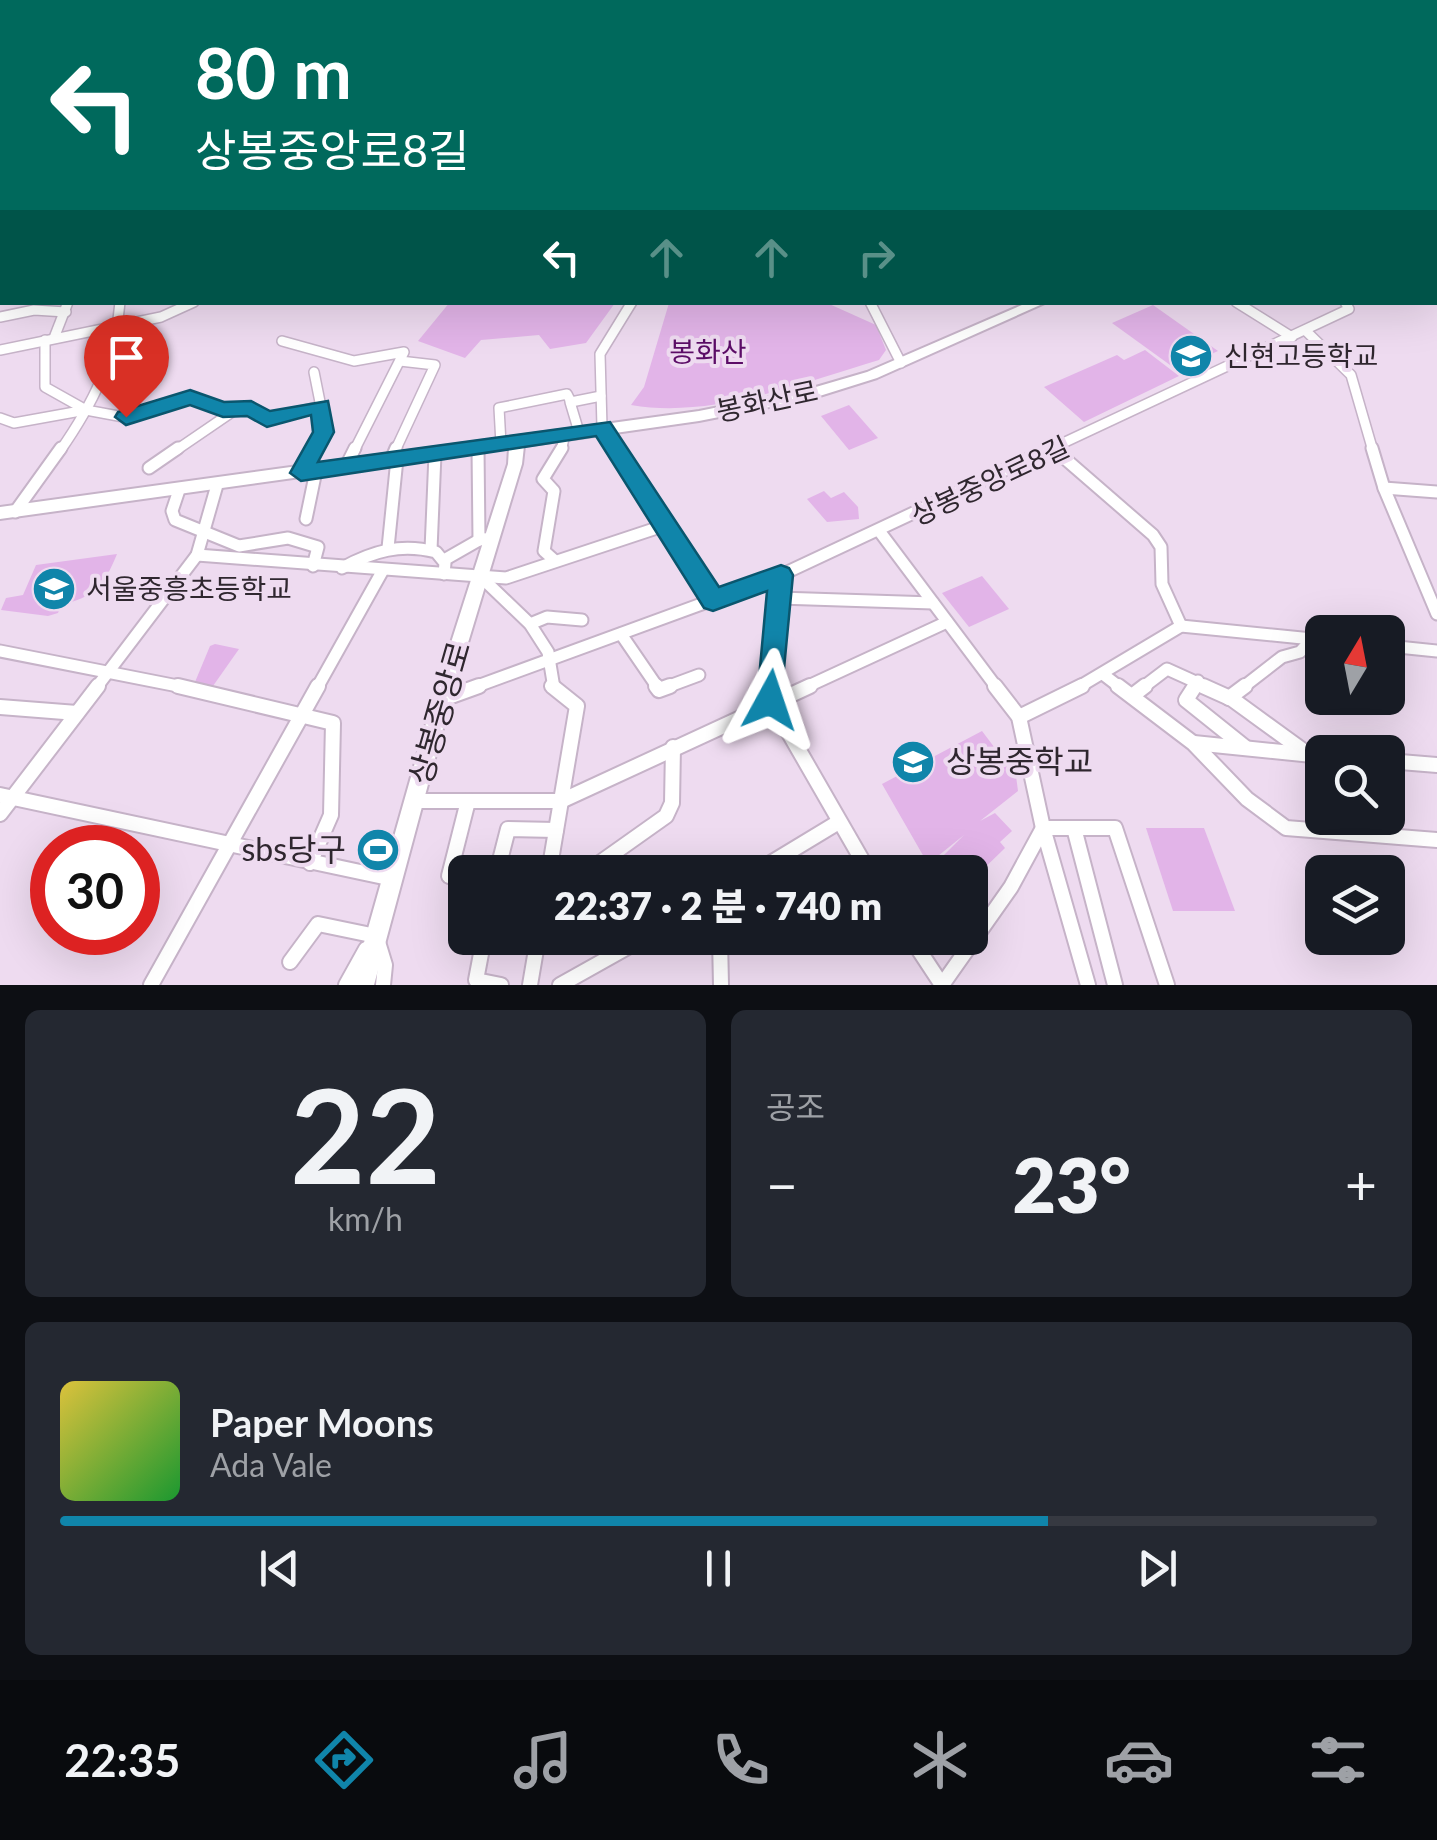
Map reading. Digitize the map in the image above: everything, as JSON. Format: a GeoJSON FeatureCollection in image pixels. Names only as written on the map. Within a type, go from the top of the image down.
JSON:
{"type":"FeatureCollection","features":[{"type":"Feature","properties":{"kind":"main road","name":"봉화산로"},"geometry":{"type":"LineString","coordinates":[[8,512],[698,416],[810,394],[900,363],[1034,305]]}},
{"type":"Feature","properties":{"kind":"main road","name":"상봉중앙로"},"geometry":{"type":"LineString","coordinates":[[363,985],[442,699],[481,577],[509,443]]}},
{"type":"Feature","properties":{"kind":"street"},"geometry":{"type":"LineString","coordinates":[[8,512],[86,410],[120,324],[120,305]]}},
{"type":"Feature","properties":{"kind":"street"},"geometry":{"type":"LineString","coordinates":[[0,350],[161,316],[187,305]]}},
{"type":"Feature","properties":{"kind":"street"},"geometry":{"type":"LineString","coordinates":[[630,305],[600,354],[602,428],[713,600]]}},
{"type":"Feature","properties":{"kind":"street"},"geometry":{"type":"LineString","coordinates":[[871,305],[900,363]]}},
{"type":"Feature","properties":{"kind":"street"},"geometry":{"type":"LineString","coordinates":[[1241,305],[1292,337]]}},
{"type":"Feature","properties":{"kind":"street","name":"상봉중앙로8길"},"geometry":{"type":"LineString","coordinates":[[442,699],[781,575],[880,532],[1306,331],[1348,305]]}},
{"type":"Feature","properties":{"kind":"street"},"geometry":{"type":"LineString","coordinates":[[0,317],[67,307]]}},
{"type":"Feature","properties":{"kind":"street"},"geometry":{"type":"LineString","coordinates":[[67,307],[49,339],[44,387],[86,410],[129,418],[190,398],[236,410],[251,409],[268,419],[321,406]]}},
{"type":"Feature","properties":{"kind":"street"},"geometry":{"type":"LineString","coordinates":[[1306,331],[1350,375],[1384,488],[1437,614]]}},
{"type":"Feature","properties":{"kind":"street"},"geometry":{"type":"LineString","coordinates":[[282,340],[354,361],[404,352],[346,466]]}},
{"type":"Feature","properties":{"kind":"street"},"geometry":{"type":"LineString","coordinates":[[388,548],[394,460],[434,365],[400,361]]}},
{"type":"Feature","properties":{"kind":"street"},"geometry":{"type":"LineString","coordinates":[[306,519],[308,472],[324,432],[314,372]]}},
{"type":"Feature","properties":{"kind":"street"},"geometry":{"type":"LineString","coordinates":[[509,443],[499,408],[601,396]]}},
{"type":"Feature","properties":{"kind":"street"},"geometry":{"type":"LineString","coordinates":[[553,558],[544,551],[554,491],[543,479],[572,433],[569,398]]}},
{"type":"Feature","properties":{"kind":"street"},"geometry":{"type":"LineString","coordinates":[[0,418],[14,422],[86,410]]}},
{"type":"Feature","properties":{"kind":"street"},"geometry":{"type":"LineString","coordinates":[[150,468],[236,410]]}},
{"type":"Feature","properties":{"kind":"street"},"geometry":{"type":"LineString","coordinates":[[444,567],[486,539],[478,448]]}},
{"type":"Feature","properties":{"kind":"street"},"geometry":{"type":"LineString","coordinates":[[1056,450],[1153,535],[1160,547],[1162,584],[1182,626]]}},
{"type":"Feature","properties":{"kind":"street"},"geometry":{"type":"LineString","coordinates":[[435,454],[431,550],[444,567]]}},
{"type":"Feature","properties":{"kind":"street"},"geometry":{"type":"LineString","coordinates":[[0,814],[6,796],[77,713],[197,555],[217,485]]}},
{"type":"Feature","properties":{"kind":"street"},"geometry":{"type":"LineString","coordinates":[[1384,488],[1437,492]]}},
{"type":"Feature","properties":{"kind":"street"},"geometry":{"type":"LineString","coordinates":[[179,490],[173,518],[239,546],[290,538],[318,547],[313,566]]}},
{"type":"Feature","properties":{"kind":"street"},"geometry":{"type":"LineString","coordinates":[[197,555],[341,568],[444,567],[481,577],[506,578],[553,558],[663,526]]}},
{"type":"Feature","properties":{"kind":"street"},"geometry":{"type":"LineString","coordinates":[[880,532],[1019,717],[1043,828],[1088,985]]}},
{"type":"Feature","properties":{"kind":"street"},"geometry":{"type":"LineString","coordinates":[[341,568],[366,554],[388,548],[431,550]]}},
{"type":"Feature","properties":{"kind":"street"},"geometry":{"type":"LineString","coordinates":[[151,985],[384,570]]}},
{"type":"Feature","properties":{"kind":"street"},"geometry":{"type":"LineString","coordinates":[[781,575],[770,700],[858,855]]}},
{"type":"Feature","properties":{"kind":"street"},"geometry":{"type":"LineString","coordinates":[[481,577],[530,624],[550,660],[551,684],[562,700],[578,708],[552,855]]}},
{"type":"Feature","properties":{"kind":"street"},"geometry":{"type":"LineString","coordinates":[[779,598],[813,593],[895,605],[934,603]]}},
{"type":"Feature","properties":{"kind":"street"},"geometry":{"type":"LineString","coordinates":[[530,624],[547,617],[582,620]]}},
{"type":"Feature","properties":{"kind":"street"},"geometry":{"type":"LineString","coordinates":[[414,801],[561,801],[770,700],[947,622]]}},
{"type":"Feature","properties":{"kind":"street"},"geometry":{"type":"LineString","coordinates":[[1019,717],[1104,675],[1182,626],[1305,638]]}},
{"type":"Feature","properties":{"kind":"street"},"geometry":{"type":"LineString","coordinates":[[621,634],[657,690],[699,675]]}},
{"type":"Feature","properties":{"kind":"street"},"geometry":{"type":"LineString","coordinates":[[1229,698],[1282,657],[1305,648]]}},
{"type":"Feature","properties":{"kind":"street"},"geometry":{"type":"LineString","coordinates":[[1405,648],[1437,651]]}},
{"type":"Feature","properties":{"kind":"street"},"geometry":{"type":"LineString","coordinates":[[0,651],[302,712],[335,727],[332,815],[310,863]]}},
{"type":"Feature","properties":{"kind":"street"},"geometry":{"type":"LineString","coordinates":[[1132,696],[1168,669],[1229,698],[1305,749]]}},
{"type":"Feature","properties":{"kind":"street"},"geometry":{"type":"LineString","coordinates":[[1104,675],[1193,743],[1247,799],[1286,828],[1437,840]]}},
{"type":"Feature","properties":{"kind":"street"},"geometry":{"type":"LineString","coordinates":[[1198,681],[1186,700],[1247,748]]}},
{"type":"Feature","properties":{"kind":"street"},"geometry":{"type":"LineString","coordinates":[[0,707],[77,713]]}},
{"type":"Feature","properties":{"kind":"street"},"geometry":{"type":"LineString","coordinates":[[1193,743],[1305,755]]}},
{"type":"Feature","properties":{"kind":"street"},"geometry":{"type":"LineString","coordinates":[[611,855],[666,816],[672,803],[669,772],[673,748]]}},
{"type":"Feature","properties":{"kind":"street"},"geometry":{"type":"LineString","coordinates":[[1405,762],[1437,765]]}},
{"type":"Feature","properties":{"kind":"street"},"geometry":{"type":"LineString","coordinates":[[6,796],[393,879]]}},
{"type":"Feature","properties":{"kind":"street"},"geometry":{"type":"LineString","coordinates":[[454,855],[468,801]]}},
{"type":"Feature","properties":{"kind":"street"},"geometry":{"type":"LineString","coordinates":[[784,855],[837,823]]}},
{"type":"Feature","properties":{"kind":"street"},"geometry":{"type":"LineString","coordinates":[[1043,828],[1118,829],[1167,985]]}},
{"type":"Feature","properties":{"kind":"street"},"geometry":{"type":"LineString","coordinates":[[922,955],[942,985],[1011,887],[1043,828]]}},
{"type":"Feature","properties":{"kind":"street"},"geometry":{"type":"LineString","coordinates":[[1074,828],[1116,985]]}},
{"type":"Feature","properties":{"kind":"street"},"geometry":{"type":"LineString","coordinates":[[501,855],[508,829],[556,830]]}},
{"type":"Feature","properties":{"kind":"street"},"geometry":{"type":"LineString","coordinates":[[290,962],[318,924],[376,936]]}},
{"type":"Feature","properties":{"kind":"street"},"geometry":{"type":"LineString","coordinates":[[346,985],[355,963],[376,936]]}},
{"type":"Feature","properties":{"kind":"street"},"geometry":{"type":"LineString","coordinates":[[376,936],[385,965],[383,985]]}},
{"type":"Feature","properties":{"kind":"street"},"geometry":{"type":"LineString","coordinates":[[481,955],[476,980],[501,985]]}},
{"type":"Feature","properties":{"kind":"street"},"geometry":{"type":"LineString","coordinates":[[530,985],[535,955]]}},
{"type":"Feature","properties":{"kind":"street"},"geometry":{"type":"LineString","coordinates":[[560,985],[614,955]]}},
{"type":"Feature","properties":{"kind":"street"},"geometry":{"type":"LineString","coordinates":[[721,955],[722,985]]}},
{"type":"Feature","properties":{"kind":"green space","name":"봉화산"},"geometry":{"type":"Polygon","coordinates":[[[448,305],[614,305],[586,343],[550,349],[539,335],[481,340],[465,358],[418,341],[448,305]]]}},
{"type":"Feature","properties":{"kind":"green space","name":"봉화산"},"geometry":{"type":"Polygon","coordinates":[[[668,305],[831,305],[876,325],[886,350],[879,360],[725,403],[662,408],[631,405],[644,387],[668,305]]]}},
{"type":"Feature","properties":{"kind":"green space"},"geometry":{"type":"Polygon","coordinates":[[[1153,305],[1218,351],[1177,370],[1112,323],[1153,305]]]}},
{"type":"Feature","properties":{"kind":"green space"},"geometry":{"type":"Polygon","coordinates":[[[1145,350],[1179,376],[1084,422],[1044,387],[1117,355],[1124,360],[1145,350]]]}},
{"type":"Feature","properties":{"kind":"green space"},"geometry":{"type":"Polygon","coordinates":[[[849,405],[878,438],[849,450],[821,416],[849,405]]]}},
{"type":"Feature","properties":{"kind":"green space"},"geometry":{"type":"Polygon","coordinates":[[[824,491],[831,498],[844,492],[858,507],[859,519],[827,522],[807,499],[824,491]]]}},
{"type":"Feature","properties":{"kind":"green space"},"geometry":{"type":"Polygon","coordinates":[[[117,554],[96,589],[61,605],[58,613],[48,616],[1,610],[6,598],[23,595],[36,565],[117,554]]]}},
{"type":"Feature","properties":{"kind":"green space"},"geometry":{"type":"Polygon","coordinates":[[[982,576],[1009,609],[969,627],[942,593],[982,576]]]}},
{"type":"Feature","properties":{"kind":"green space"},"geometry":{"type":"Polygon","coordinates":[[[210,646],[239,649],[213,686],[195,682],[210,646]]]}},
{"type":"Feature","properties":{"kind":"green space"},"geometry":{"type":"Polygon","coordinates":[[[982,731],[1016,776],[1018,791],[980,821],[995,813],[1012,831],[1000,842],[1005,848],[988,865],[988,855],[944,855],[964,835],[939,855],[923,855],[882,784],[982,731]]]}},
{"type":"Feature","properties":{"kind":"green space"},"geometry":{"type":"Polygon","coordinates":[[[1146,828],[1204,828],[1235,911],[1173,911],[1146,828]]]}},
{"type":"Feature","properties":{"kind":"place","name":"신현고등학교"},"geometry":{"type":"Point","coordinates":[1191,356]}},
{"type":"Feature","properties":{"kind":"place","name":"서울중흥초등학교"},"geometry":{"type":"Point","coordinates":[54,589]}},
{"type":"Feature","properties":{"kind":"place","name":"상봉중학교"},"geometry":{"type":"Point","coordinates":[913,762]}},
{"type":"Feature","properties":{"kind":"place","name":"sbs당구"},"geometry":{"type":"Point","coordinates":[378,850]}},
{"type":"Feature","properties":{"kind":"route"},"geometry":{"type":"LineString","coordinates":[[126,417],[140,416],[190,398],[223,409],[251,409],[267,419],[321,406],[324,432],[301,473],[602,428],[713,600],[781,575],[770,700]]}}]}
